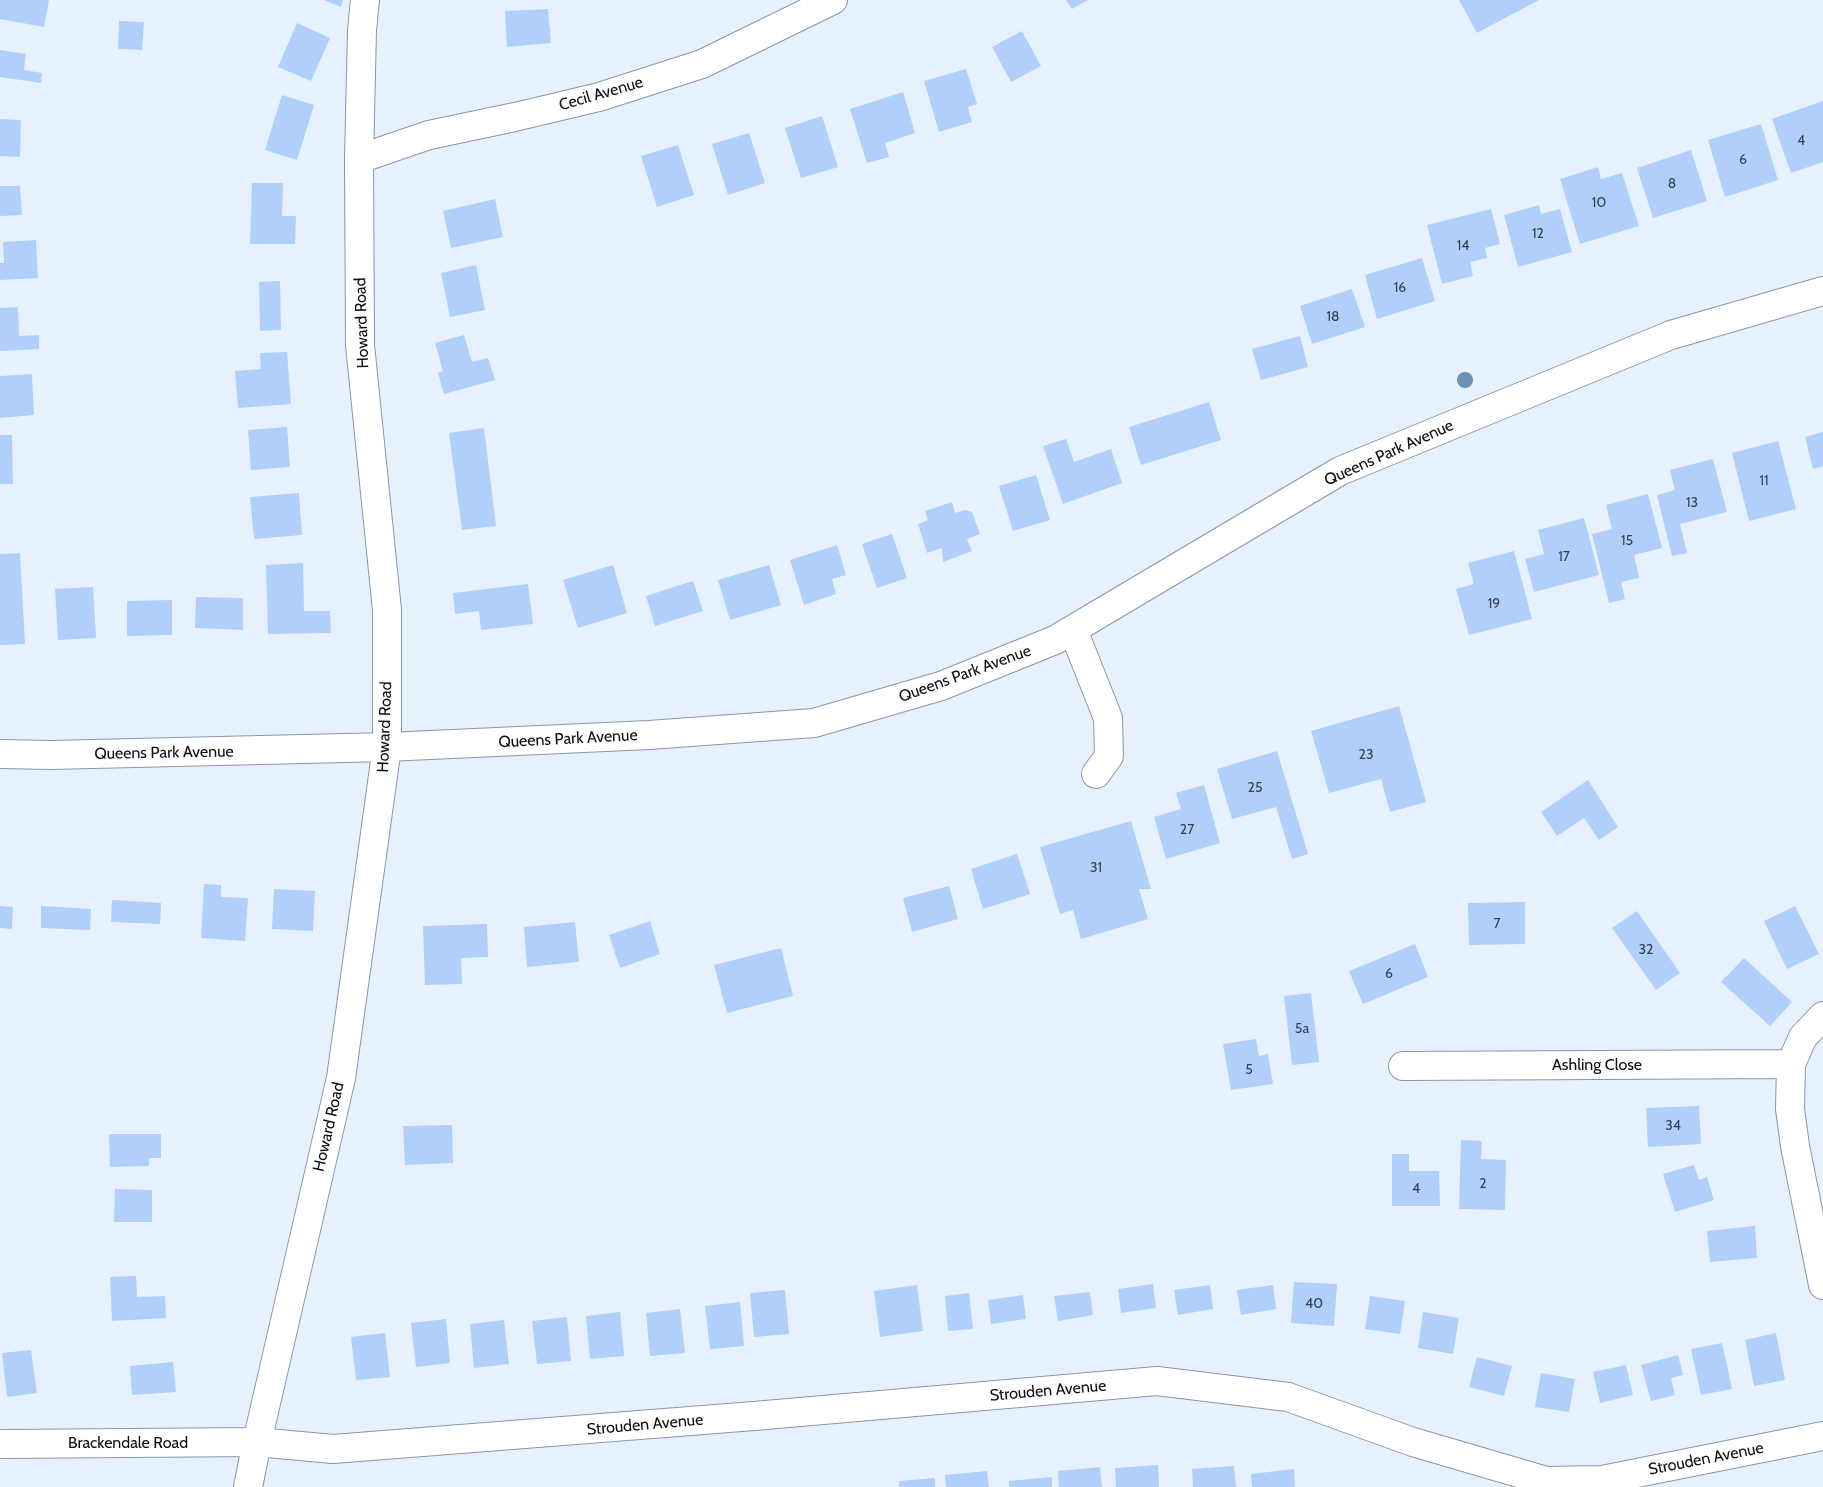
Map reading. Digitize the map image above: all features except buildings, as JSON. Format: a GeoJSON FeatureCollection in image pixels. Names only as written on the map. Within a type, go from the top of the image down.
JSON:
{"type":"FeatureCollection","features":[{"type":"Feature","properties":{"kind":"street","name":"Howard Road"},"geometry":{"type":"LineString","coordinates":[[248,1487],[256,1442],[341,1078],[388,747],[387,610],[360,345],[359,159],[362,30],[365,0]]}},
{"type":"Feature","properties":{"kind":"street","name":"Cecil Avenue"},"geometry":{"type":"LineString","coordinates":[[359,159],[429,135],[599,97],[702,64],[833,0]]}},
{"type":"Feature","properties":{"kind":"street","name":"Queens Park Avenue"},"geometry":{"type":"LineString","coordinates":[[0,754],[51,755],[388,747],[649,735],[814,723],[941,686],[1055,640],[1340,471],[1671,335],[1823,291]]}},
{"type":"Feature","properties":{"kind":"street"},"geometry":{"type":"LineString","coordinates":[[1073,630],[1108,718],[1109,756],[1096,774]]}},
{"type":"Feature","properties":{"kind":"street"},"geometry":{"type":"LineString","coordinates":[[1823,1016],[1803,1037],[1791,1064],[1791,1118],[1823,1285]]}},
{"type":"Feature","properties":{"kind":"street","name":"Ashling Close"},"geometry":{"type":"LineString","coordinates":[[1403,1066],[1791,1064]]}},
{"type":"Feature","properties":{"kind":"street","name":"Strouden Avenue"},"geometry":{"type":"LineString","coordinates":[[256,1442],[334,1449],[754,1416],[1157,1381],[1288,1397],[1413,1442],[1546,1482],[1579,1484],[1602,1480],[1634,1480],[1823,1436]]}},
{"type":"Feature","properties":{"kind":"street","name":"Brackendale Road"},"geometry":{"type":"LineString","coordinates":[[0,1444],[256,1442]]}}]}
